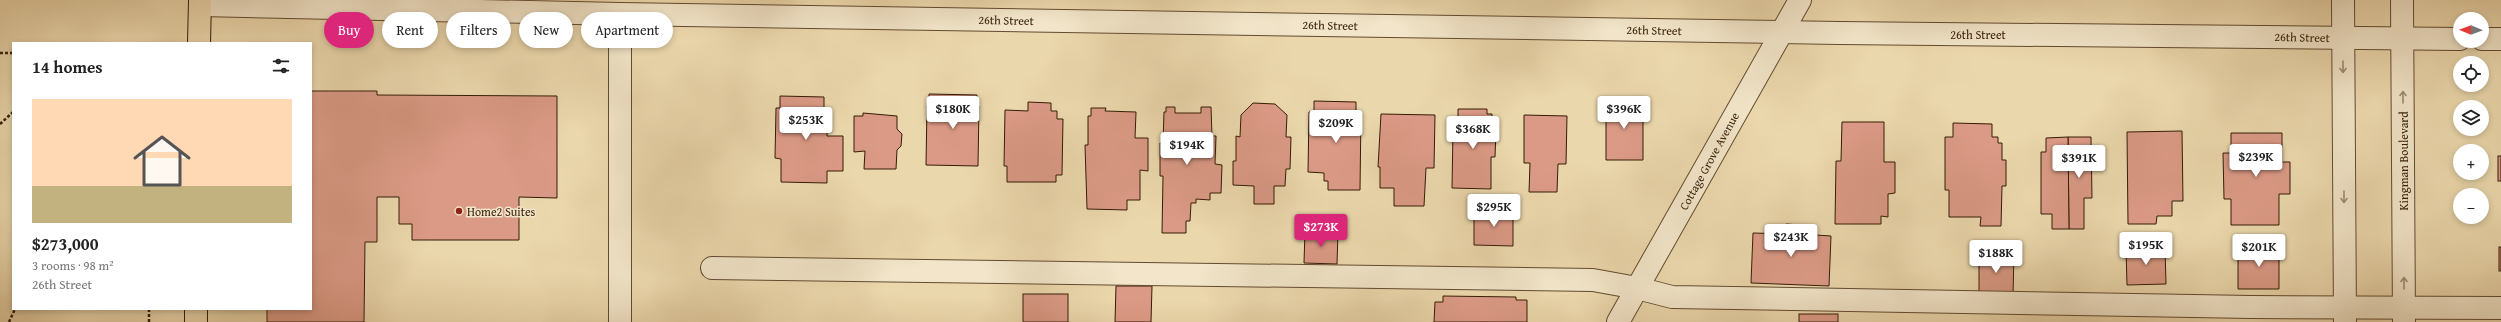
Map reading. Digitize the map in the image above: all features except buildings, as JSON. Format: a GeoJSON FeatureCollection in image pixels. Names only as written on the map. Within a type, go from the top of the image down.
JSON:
{"type":"FeatureCollection","features":[{"type":"Feature","properties":{"kind":"main road"},"geometry":{"type":"LineString","coordinates":[[199,42],[200,2]]}},
{"type":"Feature","properties":{"kind":"main road"},"geometry":{"type":"LineString","coordinates":[[196,310],[196,322]]}},
{"type":"Feature","properties":{"kind":"street","name":"Cottage Grove Avenue"},"geometry":{"type":"LineString","coordinates":[[1618,322],[1800,0]]}},
{"type":"Feature","properties":{"kind":"street"},"geometry":{"type":"LineString","coordinates":[[2343,0],[2345,314]]}},
{"type":"Feature","properties":{"kind":"street","name":"Kingman Boulevard"},"geometry":{"type":"LineString","coordinates":[[2402,0],[2404,315]]}},
{"type":"Feature","properties":{"kind":"street","name":"26th Street"},"geometry":{"type":"LineString","coordinates":[[200,2],[581,13]]}},
{"type":"Feature","properties":{"kind":"street","name":"26th Street"},"geometry":{"type":"LineString","coordinates":[[665,12],[754,8],[1782,31],[2453,39]]}},
{"type":"Feature","properties":{"kind":"street"},"geometry":{"type":"LineString","coordinates":[[2489,39],[2501,39]]}},
{"type":"Feature","properties":{"kind":"street"},"geometry":{"type":"LineString","coordinates":[[620,48],[620,322]]}},
{"type":"Feature","properties":{"kind":"street"},"geometry":{"type":"LineString","coordinates":[[712,268],[1593,280],[1637,288],[1672,297],[2345,314],[2404,315],[2501,308]]}},
{"type":"Feature","properties":{"kind":"path"},"geometry":{"type":"LineString","coordinates":[[0,53],[12,53]]}},
{"type":"Feature","properties":{"kind":"path"},"geometry":{"type":"LineString","coordinates":[[0,124],[12,113]]}},
{"type":"Feature","properties":{"kind":"path"},"geometry":{"type":"LineString","coordinates":[[9,322],[15,310]]}},
{"type":"Feature","properties":{"kind":"path"},"geometry":{"type":"LineString","coordinates":[[149,310],[149,322]]}},
{"type":"Feature","properties":{"kind":"place","name":"Home2 Suites"},"geometry":{"type":"Point","coordinates":[459,211]}}]}
